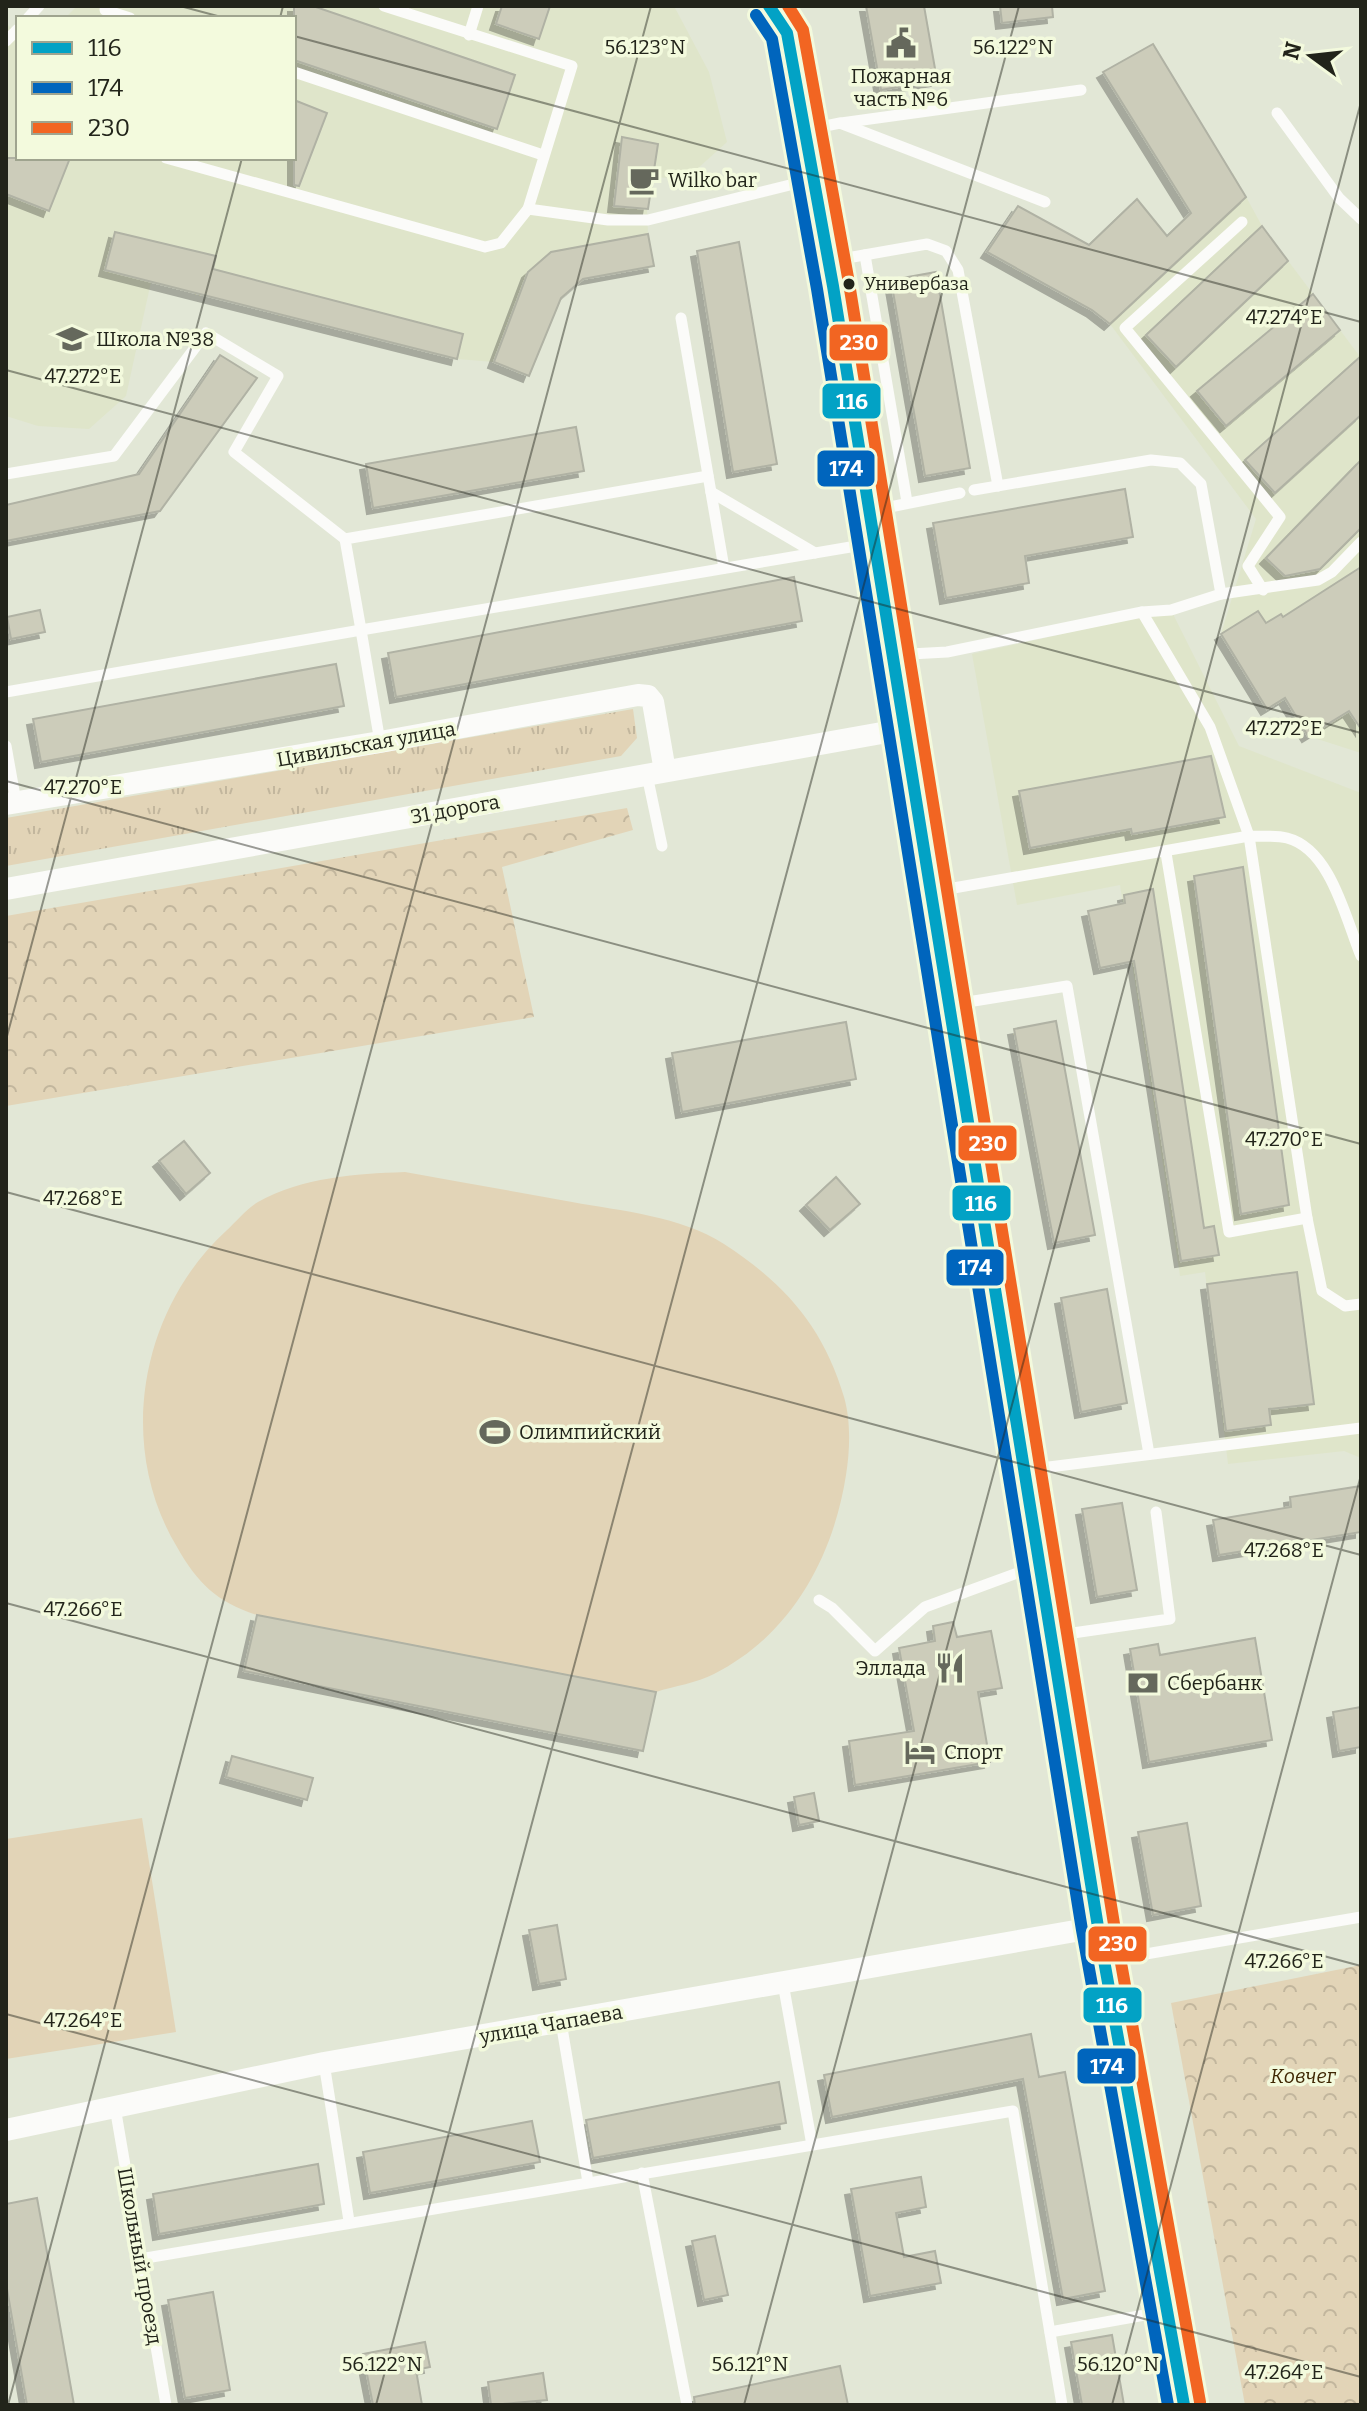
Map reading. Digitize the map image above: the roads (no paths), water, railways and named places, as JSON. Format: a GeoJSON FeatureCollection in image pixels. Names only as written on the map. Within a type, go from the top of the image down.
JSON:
{"type":"FeatureCollection","features":[{"type":"Feature","properties":{"kind":"street"},"geometry":{"type":"LineString","coordinates":[[769,6],[787,33]]}},
{"type":"Feature","properties":{"kind":"street"},"geometry":{"type":"LineString","coordinates":[[782,6],[829,261],[1098,1927],[1184,2405]]}},
{"type":"Feature","properties":{"kind":"street","name":"Цивильская улица"},"geometry":{"type":"LineString","coordinates":[[11,803],[380,742],[638,695],[648,696],[653,702],[656,773]]}},
{"type":"Feature","properties":{"kind":"street","name":"31 дорога"},"geometry":{"type":"LineString","coordinates":[[6,889],[904,729]]}},
{"type":"Feature","properties":{"kind":"street","name":"улица Чапаева"},"geometry":{"type":"LineString","coordinates":[[6,2130],[324,2063],[1098,1927]]}},
{"type":"Feature","properties":{"kind":"lane"},"geometry":{"type":"LineString","coordinates":[[173,160],[485,247],[501,243],[528,209],[572,66],[384,6]]}},
{"type":"Feature","properties":{"kind":"lane"},"geometry":{"type":"LineString","coordinates":[[469,35],[478,6]]}},
{"type":"Feature","properties":{"kind":"lane"},"geometry":{"type":"LineString","coordinates":[[105,10],[124,16]]}},
{"type":"Feature","properties":{"kind":"lane"},"geometry":{"type":"LineString","coordinates":[[296,73],[543,155]]}},
{"type":"Feature","properties":{"kind":"lane"},"geometry":{"type":"LineString","coordinates":[[806,130],[1081,90]]}},
{"type":"Feature","properties":{"kind":"lane"},"geometry":{"type":"LineString","coordinates":[[1277,113],[1339,198],[1361,219]]}},
{"type":"Feature","properties":{"kind":"lane"},"geometry":{"type":"LineString","coordinates":[[840,123],[1045,202]]}},
{"type":"Feature","properties":{"kind":"lane"},"geometry":{"type":"LineString","coordinates":[[528,209],[608,220],[648,220],[815,178]]}},
{"type":"Feature","properties":{"kind":"lane"},"geometry":{"type":"LineString","coordinates":[[1242,222],[1125,328],[1280,517],[1248,566],[1263,590]]}},
{"type":"Feature","properties":{"kind":"lane"},"geometry":{"type":"LineString","coordinates":[[829,261],[927,244],[946,251],[958,270],[998,486]]}},
{"type":"Feature","properties":{"kind":"lane"},"geometry":{"type":"LineString","coordinates":[[865,255],[907,502]]}},
{"type":"Feature","properties":{"kind":"lane"},"geometry":{"type":"LineString","coordinates":[[681,318],[724,568]]}},
{"type":"Feature","properties":{"kind":"lane"},"geometry":{"type":"LineString","coordinates":[[6,474],[114,456],[206,333],[278,376],[234,452],[345,539],[380,742]]}},
{"type":"Feature","properties":{"kind":"lane"},"geometry":{"type":"LineString","coordinates":[[974,490],[1151,460],[1180,463],[1201,484],[1221,594]]}},
{"type":"Feature","properties":{"kind":"lane"},"geometry":{"type":"LineString","coordinates":[[345,539],[708,476]]}},
{"type":"Feature","properties":{"kind":"lane"},"geometry":{"type":"LineString","coordinates":[[711,492],[816,553]]}},
{"type":"Feature","properties":{"kind":"lane"},"geometry":{"type":"LineString","coordinates":[[869,511],[960,493]]}},
{"type":"Feature","properties":{"kind":"lane"},"geometry":{"type":"LineString","coordinates":[[892,655],[947,652],[1142,612],[1171,610],[1221,594],[1318,580],[1332,572],[1361,542]]}},
{"type":"Feature","properties":{"kind":"lane"},"geometry":{"type":"LineString","coordinates":[[6,692],[874,543]]}},
{"type":"Feature","properties":{"kind":"lane"},"geometry":{"type":"LineString","coordinates":[[1142,612],[1210,727],[1249,836],[1307,1218],[1322,1291],[1345,1306],[1361,1304]]}},
{"type":"Feature","properties":{"kind":"lane"},"geometry":{"type":"LineString","coordinates":[[6,746],[11,803]]}},
{"type":"Feature","properties":{"kind":"lane"},"geometry":{"type":"LineString","coordinates":[[656,773],[662,846]]}},
{"type":"Feature","properties":{"kind":"lane"},"geometry":{"type":"LineString","coordinates":[[931,892],[1249,836],[1287,838],[1309,849],[1324,869],[1361,956]]}},
{"type":"Feature","properties":{"kind":"lane"},"geometry":{"type":"LineString","coordinates":[[1166,853],[1229,1232],[1307,1218]]}},
{"type":"Feature","properties":{"kind":"lane"},"geometry":{"type":"LineString","coordinates":[[949,1005],[1067,986],[1149,1454]]}},
{"type":"Feature","properties":{"kind":"lane"},"geometry":{"type":"LineString","coordinates":[[1025,1470],[1361,1428]]}},
{"type":"Feature","properties":{"kind":"lane"},"geometry":{"type":"LineString","coordinates":[[1052,1636],[1170,1619],[1156,1512]]}},
{"type":"Feature","properties":{"kind":"lane"},"geometry":{"type":"LineString","coordinates":[[819,1600],[832,1608],[875,1651],[925,1607],[1040,1564]]}},
{"type":"Feature","properties":{"kind":"lane"},"geometry":{"type":"LineString","coordinates":[[1104,1961],[1361,1917]]}},
{"type":"Feature","properties":{"kind":"lane"},"geometry":{"type":"LineString","coordinates":[[783,1983],[812,2145]]}},
{"type":"Feature","properties":{"kind":"lane"},"geometry":{"type":"LineString","coordinates":[[561,2022],[588,2182]]}},
{"type":"Feature","properties":{"kind":"lane"},"geometry":{"type":"LineString","coordinates":[[324,2063],[349,2221]]}},
{"type":"Feature","properties":{"kind":"lane","name":"Школьный проезд"},"geometry":{"type":"LineString","coordinates":[[115,2107],[166,2405]]}},
{"type":"Feature","properties":{"kind":"lane"},"geometry":{"type":"LineString","coordinates":[[140,2259],[349,2221],[1013,2111],[1062,2405]]}},
{"type":"Feature","properties":{"kind":"lane"},"geometry":{"type":"LineString","coordinates":[[642,2173],[687,2405]]}},
{"type":"Feature","properties":{"kind":"lane"},"geometry":{"type":"LineString","coordinates":[[1050,2332],[1167,2311]]}},
{"type":"Feature","properties":{"kind":"place","name":"Пожарная часть №6"},"geometry":{"type":"Point","coordinates":[901,43]}},
{"type":"Feature","properties":{"kind":"place","name":"Wilko bar"},"geometry":{"type":"Point","coordinates":[644,180]}},
{"type":"Feature","properties":{"kind":"place","name":"Универбаза"},"geometry":{"type":"Point","coordinates":[849,284]}},
{"type":"Feature","properties":{"kind":"place","name":"Школа №38"},"geometry":{"type":"Point","coordinates":[72,339]}},
{"type":"Feature","properties":{"kind":"place","name":"Олимпийский"},"geometry":{"type":"Point","coordinates":[495,1432]}},
{"type":"Feature","properties":{"kind":"place","name":"Эллада"},"geometry":{"type":"Point","coordinates":[950,1668]}},
{"type":"Feature","properties":{"kind":"place","name":"Сбербанк"},"geometry":{"type":"Point","coordinates":[1143,1683]}},
{"type":"Feature","properties":{"kind":"place","name":"Спорт"},"geometry":{"type":"Point","coordinates":[920,1752]}},
{"type":"Feature","properties":{"kind":"park label","name":"Ковчег"},"geometry":{"type":"Point","coordinates":[1303,2076]}}]}
